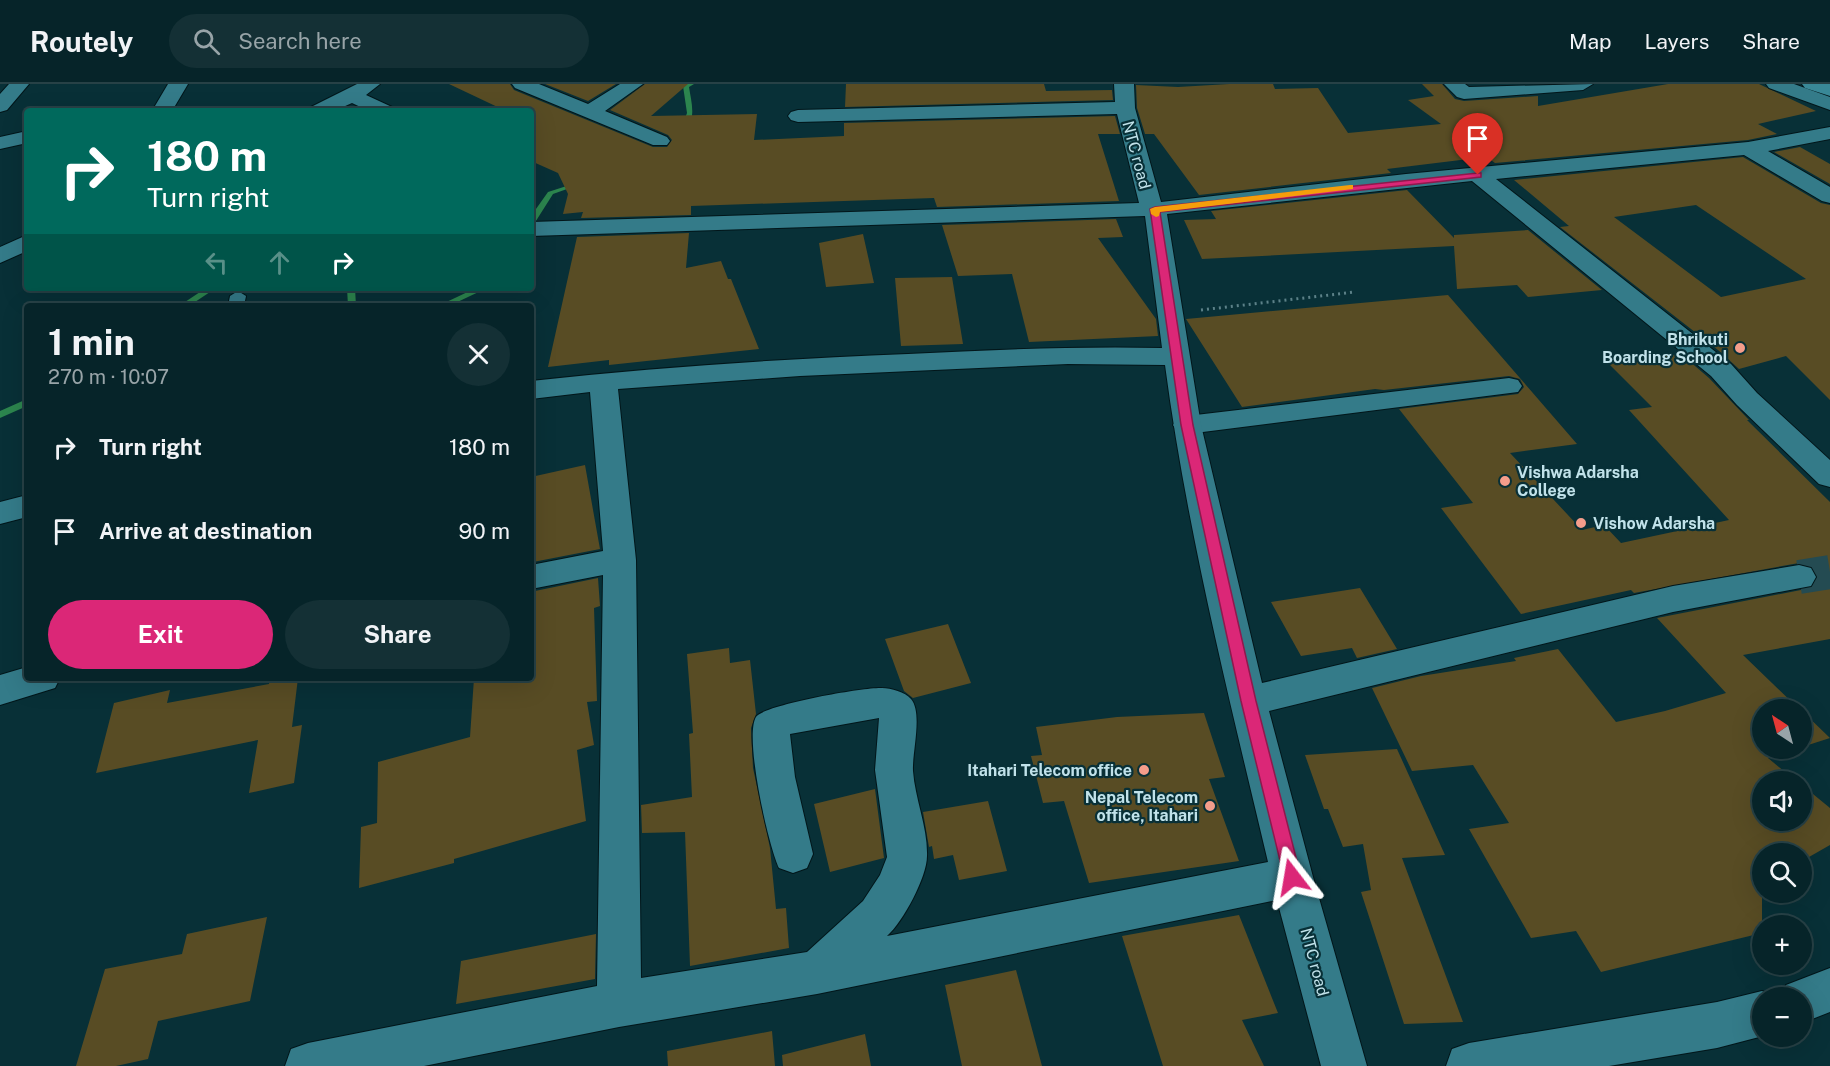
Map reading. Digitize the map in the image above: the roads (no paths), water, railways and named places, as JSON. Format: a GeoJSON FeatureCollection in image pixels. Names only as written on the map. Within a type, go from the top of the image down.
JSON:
{"type":"FeatureCollection","features":[{"type":"Feature","properties":{"kind":"main road"},"geometry":{"type":"LineString","coordinates":[[1812,84],[1830,90]]}},
{"type":"Feature","properties":{"kind":"street"},"geometry":{"type":"LineString","coordinates":[[0,106],[20,84]]}},
{"type":"Feature","properties":{"kind":"street"},"geometry":{"type":"LineString","coordinates":[[164,108],[178,84]]}},
{"type":"Feature","properties":{"kind":"street"},"geometry":{"type":"LineString","coordinates":[[325,108],[352,96],[370,84]]}},
{"type":"Feature","properties":{"kind":"street"},"geometry":{"type":"LineString","coordinates":[[522,84],[660,141]]}},
{"type":"Feature","properties":{"kind":"street"},"geometry":{"type":"LineString","coordinates":[[590,112],[633,84]]}},
{"type":"Feature","properties":{"kind":"street"},"geometry":{"type":"LineString","coordinates":[[1454,84],[1464,93],[1582,84]]}},
{"type":"Feature","properties":{"kind":"street"},"geometry":{"type":"LineString","coordinates":[[1776,84],[1830,104]]}},
{"type":"Feature","properties":{"kind":"street"},"geometry":{"type":"LineString","coordinates":[[352,96],[378,108]]}},
{"type":"Feature","properties":{"kind":"street"},"geometry":{"type":"LineString","coordinates":[[798,116],[1125,96]]}},
{"type":"Feature","properties":{"kind":"street","name":"NTC road"},"geometry":{"type":"LineString","coordinates":[[1125,96],[1149,202],[1155,209],[1187,425],[1248,701],[1292,877],[1344,1066]]}},
{"type":"Feature","properties":{"kind":"street"},"geometry":{"type":"LineString","coordinates":[[0,132],[24,137]]}},
{"type":"Feature","properties":{"kind":"street"},"geometry":{"type":"LineString","coordinates":[[534,229],[560,226],[897,219],[1155,209],[1748,148],[1830,133]]}},
{"type":"Feature","properties":{"kind":"street"},"geometry":{"type":"LineString","coordinates":[[0,143],[24,137]]}},
{"type":"Feature","properties":{"kind":"street"},"geometry":{"type":"LineString","coordinates":[[1748,148],[1830,196]]}},
{"type":"Feature","properties":{"kind":"street"},"geometry":{"type":"LineString","coordinates":[[1478,175],[1722,370],[1747,399],[1830,477]]}},
{"type":"Feature","properties":{"kind":"street"},"geometry":{"type":"LineString","coordinates":[[0,256],[24,244]]}},
{"type":"Feature","properties":{"kind":"street"},"geometry":{"type":"LineString","coordinates":[[534,390],[603,381],[835,366],[1098,354],[1176,357]]}},
{"type":"Feature","properties":{"kind":"street"},"geometry":{"type":"LineString","coordinates":[[603,381],[620,560],[619,1004]]}},
{"type":"Feature","properties":{"kind":"street"},"geometry":{"type":"LineString","coordinates":[[1187,425],[1509,386]]}},
{"type":"Feature","properties":{"kind":"street"},"geometry":{"type":"LineString","coordinates":[[0,513],[24,507]]}},
{"type":"Feature","properties":{"kind":"street"},"geometry":{"type":"LineString","coordinates":[[534,576],[620,560]]}},
{"type":"Feature","properties":{"kind":"street"},"geometry":{"type":"LineString","coordinates":[[1248,701],[1410,664],[1673,599],[1799,577]]}},
{"type":"Feature","properties":{"kind":"street"},"geometry":{"type":"LineString","coordinates":[[0,690],[32,681]]}},
{"type":"Feature","properties":{"kind":"street"},"geometry":{"type":"LineString","coordinates":[[793,854],[776,777],[770,726],[776,722],[879,703],[894,707],[898,710],[894,770],[907,857],[897,886],[878,916],[817,972]]}},
{"type":"Feature","properties":{"kind":"street"},"geometry":{"type":"LineString","coordinates":[[308,1066],[619,1004],[817,972],[1292,877]]}},
{"type":"Feature","properties":{"kind":"street"},"geometry":{"type":"LineString","coordinates":[[1812,997],[1830,990]]}},
{"type":"Feature","properties":{"kind":"street"},"geometry":{"type":"LineString","coordinates":[[1469,1066],[1717,1025],[1752,1016]]}},
{"type":"Feature","properties":{"kind":"waterway"},"geometry":{"type":"LineString","coordinates":[[685,127],[690,113],[686,86],[691,84]]}},
{"type":"Feature","properties":{"kind":"waterway"},"geometry":{"type":"LineString","coordinates":[[534,217],[550,193],[578,184]]}},
{"type":"Feature","properties":{"kind":"waterway"},"geometry":{"type":"LineString","coordinates":[[188,303],[207,291]]}},
{"type":"Feature","properties":{"kind":"waterway"},"geometry":{"type":"LineString","coordinates":[[351,291],[352,303]]}},
{"type":"Feature","properties":{"kind":"waterway"},"geometry":{"type":"LineString","coordinates":[[449,303],[476,291]]}},
{"type":"Feature","properties":{"kind":"waterway"},"geometry":{"type":"LineString","coordinates":[[0,415],[24,403]]}},
{"type":"Feature","properties":{"kind":"tunnel"},"geometry":{"type":"LineString","coordinates":[[1799,577],[1830,572]]}},
{"type":"Feature","properties":{"kind":"place","name":"Bhrikuti Boarding School"},"geometry":{"type":"Point","coordinates":[1740,348]}},
{"type":"Feature","properties":{"kind":"place","name":"Vishwa Adarsha College"},"geometry":{"type":"Point","coordinates":[1505,481]}},
{"type":"Feature","properties":{"kind":"place","name":"Vishow Adarsha"},"geometry":{"type":"Point","coordinates":[1581,523]}},
{"type":"Feature","properties":{"kind":"place","name":"Itahari Telecom office"},"geometry":{"type":"Point","coordinates":[1144,770]}},
{"type":"Feature","properties":{"kind":"place","name":"Nepal Telecom office, Itahari"},"geometry":{"type":"Point","coordinates":[1210,806]}}]}
